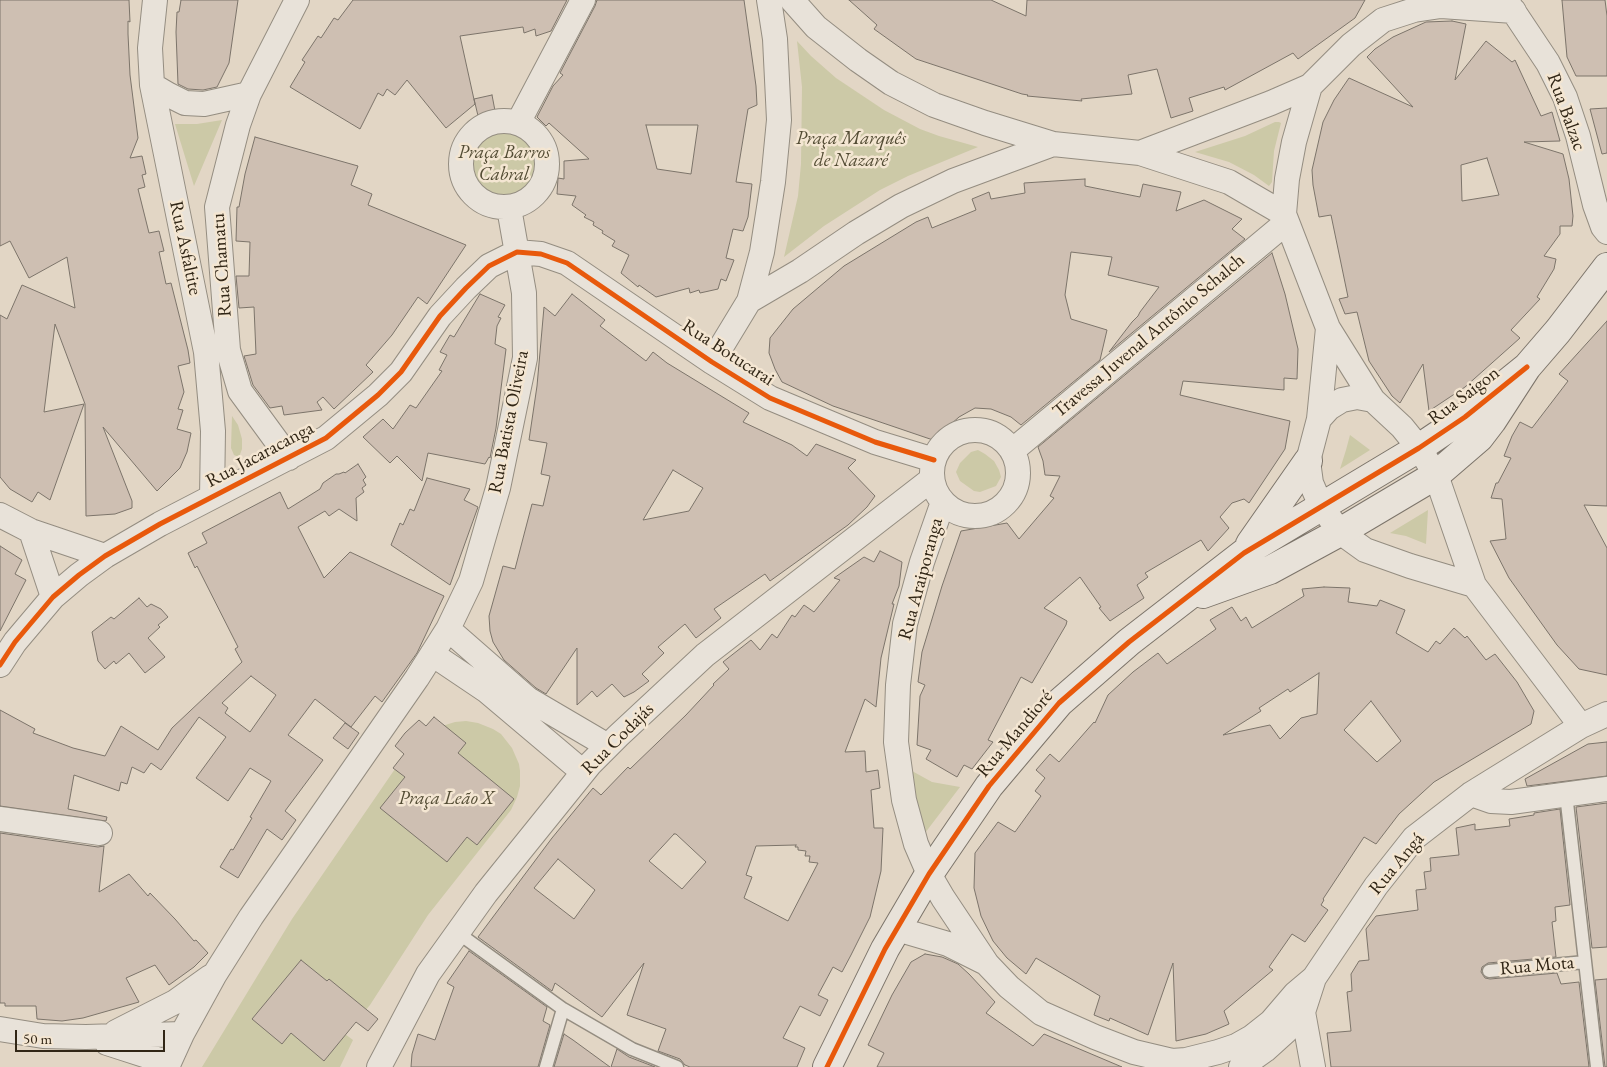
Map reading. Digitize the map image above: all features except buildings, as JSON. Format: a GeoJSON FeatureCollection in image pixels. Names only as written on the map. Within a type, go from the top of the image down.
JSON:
{"type":"FeatureCollection","features":[{"type":"Feature","properties":{"kind":"street","name":"Rua Asfaltite"},"geometry":{"type":"LineString","coordinates":[[155,0],[150,48],[152,85],[206,352],[213,431],[212,498]]}},
{"type":"Feature","properties":{"kind":"street","name":"Rua Chamatu"},"geometry":{"type":"LineString","coordinates":[[289,458],[240,391],[228,350],[217,207],[238,125],[249,94],[297,0]]}},
{"type":"Feature","properties":{"kind":"street"},"geometry":{"type":"LineString","coordinates":[[518,123],[583,0]]}},
{"type":"Feature","properties":{"kind":"street"},"geometry":{"type":"LineString","coordinates":[[712,362],[749,301],[762,252],[773,182],[779,120],[775,39],[769,0]]}},
{"type":"Feature","properties":{"kind":"street"},"geometry":{"type":"LineString","coordinates":[[792,0],[816,27],[858,60],[891,83],[934,106],[985,124],[1053,144],[1140,153],[1229,182],[1286,218]]}},
{"type":"Feature","properties":{"kind":"street"},"geometry":{"type":"LineString","coordinates":[[1140,153],[1271,103],[1310,86],[1385,10],[1414,10],[1444,3],[1510,5]]}},
{"type":"Feature","properties":{"kind":"street","name":"Rua Balzac"},"geometry":{"type":"LineString","coordinates":[[1510,5],[1548,63],[1565,97],[1578,136],[1595,205],[1603,227],[1607,232]]}},
{"type":"Feature","properties":{"kind":"street"},"geometry":{"type":"LineString","coordinates":[[152,85],[185,103],[204,104],[249,94]]}},
{"type":"Feature","properties":{"kind":"street"},"geometry":{"type":"LineString","coordinates":[[1310,86],[1294,142],[1287,179],[1286,218],[1328,328],[1373,400],[1402,427],[1419,448],[1436,475],[1474,585],[1581,726]]}},
{"type":"Feature","properties":{"kind":"street"},"geometry":{"type":"LineString","coordinates":[[505,120],[518,123],[532,130],[541,140],[548,164],[546,177],[540,189],[532,198],[521,205],[509,208],[490,206],[476,198],[466,186],[461,172],[461,157],[466,142],[477,130],[490,123],[505,120]]}},
{"type":"Feature","properties":{"kind":"street"},"geometry":{"type":"LineString","coordinates":[[749,301],[800,271],[856,233],[901,206],[953,181],[1053,144]]}},
{"type":"Feature","properties":{"kind":"street"},"geometry":{"type":"LineString","coordinates":[[177,207],[190,210],[217,207]]}},
{"type":"Feature","properties":{"kind":"street","name":"Rua Batista Oliveira"},"geometry":{"type":"LineString","coordinates":[[448,629],[471,582],[498,488],[525,358],[524,294],[509,208]]}},
{"type":"Feature","properties":{"kind":"street","name":"Travessa Juvenal Antônio Schalch"},"geometry":{"type":"LineString","coordinates":[[1012,450],[1286,218]]}},
{"type":"Feature","properties":{"kind":"street","name":"Rua Jacaracanga"},"geometry":{"type":"LineString","coordinates":[[0,665],[15,642],[53,597],[105,556],[160,524],[326,438],[378,395],[401,372],[440,316],[466,288],[489,266],[517,252]]}},
{"type":"Feature","properties":{"kind":"street","name":"Rua Botucarai"},"geometry":{"type":"LineString","coordinates":[[517,252],[541,254],[567,263],[712,362],[770,398],[874,442],[933,470]]}},
{"type":"Feature","properties":{"kind":"street","name":"Rua Saigon"},"geometry":{"type":"LineString","coordinates":[[1340,532],[1436,475],[1479,438],[1527,367],[1558,331],[1607,267]]}},
{"type":"Feature","properties":{"kind":"street"},"geometry":{"type":"LineString","coordinates":[[1244,553],[1308,461],[1319,419],[1328,328]]}},
{"type":"Feature","properties":{"kind":"street","name":"Rua Saigon"},"geometry":{"type":"LineString","coordinates":[[1321,506],[1419,448],[1465,418],[1527,367]]}},
{"type":"Feature","properties":{"kind":"street"},"geometry":{"type":"LineString","coordinates":[[1319,419],[1329,408],[1342,400],[1358,397],[1373,400]]}},
{"type":"Feature","properties":{"kind":"street"},"geometry":{"type":"LineString","coordinates":[[964,431],[986,432],[1005,442],[1012,450],[1017,462],[1018,475],[1016,487],[1010,499],[1001,508],[989,514],[977,516],[964,515],[952,510],[936,492],[933,470],[938,450],[954,436],[964,431]]}},
{"type":"Feature","properties":{"kind":"street"},"geometry":{"type":"LineString","coordinates":[[1308,461],[1311,483],[1321,506],[1340,532],[1365,550],[1474,585]]}},
{"type":"Feature","properties":{"kind":"street","name":"Rua Codajás"},"geometry":{"type":"LineString","coordinates":[[386,1061],[428,974],[486,893],[584,772],[608,746],[705,655],[933,470]]}},
{"type":"Feature","properties":{"kind":"street","name":"Rua Araiporanga"},"geometry":{"type":"LineString","coordinates":[[943,502],[922,562],[905,624],[898,695],[896,742],[904,800],[916,844],[929,874],[988,964],[1009,987],[1041,1013],[1140,1060],[1186,1060],[1236,1046],[1252,1037],[1299,1003]]}},
{"type":"Feature","properties":{"kind":"street","name":"Rua Mandioré"},"geometry":{"type":"LineString","coordinates":[[827,1067],[885,949],[929,874],[990,786],[1060,703],[1128,642],[1244,553],[1321,506]]}},
{"type":"Feature","properties":{"kind":"street"},"geometry":{"type":"LineString","coordinates":[[0,515],[31,531],[105,556]]}},
{"type":"Feature","properties":{"kind":"street"},"geometry":{"type":"LineString","coordinates":[[31,531],[53,597]]}},
{"type":"Feature","properties":{"kind":"street","name":"Rua Mandioré"},"geometry":{"type":"LineString","coordinates":[[1181,602],[1270,570],[1340,532]]}},
{"type":"Feature","properties":{"kind":"street"},"geometry":{"type":"LineString","coordinates":[[100,1039],[168,1065],[182,1034],[215,974],[251,917],[448,629],[528,699],[608,746]]}},
{"type":"Feature","properties":{"kind":"street"},"geometry":{"type":"LineString","coordinates":[[432,654],[487,691],[584,772]]}},
{"type":"Feature","properties":{"kind":"street","name":"Rua Angá"},"geometry":{"type":"LineString","coordinates":[[1242,1067],[1272,1044],[1376,886],[1414,838],[1471,794],[1581,726],[1607,714]]}},
{"type":"Feature","properties":{"kind":"street"},"geometry":{"type":"LineString","coordinates":[[1471,794],[1491,801],[1511,802],[1607,789]]}},
{"type":"Feature","properties":{"kind":"street"},"geometry":{"type":"LineString","coordinates":[[0,819],[100,833]]}},
{"type":"Feature","properties":{"kind":"street","name":"Rua Araiporanga"},"geometry":{"type":"LineString","coordinates":[[897,929],[948,944],[988,964]]}},
{"type":"Feature","properties":{"kind":"street"},"geometry":{"type":"LineString","coordinates":[[100,1039],[175,1002],[215,974]]}},
{"type":"Feature","properties":{"kind":"street"},"geometry":{"type":"LineString","coordinates":[[1299,1003],[1313,1067]]}},
{"type":"Feature","properties":{"kind":"street"},"geometry":{"type":"LineString","coordinates":[[0,1029],[43,1036],[100,1039],[182,1034]]}},
{"type":"Feature","properties":{"kind":"street"},"geometry":{"type":"LineString","coordinates":[[100,1039],[126,1067]]}},
{"type":"Feature","properties":{"kind":"lane"},"geometry":{"type":"LineString","coordinates":[[1566,794],[1597,1067]]}},
{"type":"Feature","properties":{"kind":"lane"},"geometry":{"type":"LineString","coordinates":[[458,933],[563,1009],[617,1041],[677,1067]]}},
{"type":"Feature","properties":{"kind":"lane","name":"Rua Mota"},"geometry":{"type":"LineString","coordinates":[[1489,971],[1585,962]]}},
{"type":"Feature","properties":{"kind":"lane"},"geometry":{"type":"LineString","coordinates":[[546,1067],[563,1009]]}},
{"type":"Feature","properties":{"kind":"green space","name":"Praça Marquês de Nazaré"},"geometry":{"type":"Polygon","coordinates":[[[797,41],[836,78],[884,110],[920,129],[978,147],[908,176],[880,190],[824,226],[784,257],[798,196],[801,164],[802,87],[797,41]]]}},
{"type":"Feature","properties":{"kind":"green space"},"geometry":{"type":"Polygon","coordinates":[[[222,120],[194,186],[175,124],[197,124],[222,120]]]}},
{"type":"Feature","properties":{"kind":"green space"},"geometry":{"type":"Polygon","coordinates":[[[1275,122],[1281,123],[1274,151],[1272,182],[1269,186],[1254,175],[1229,162],[1195,152],[1245,136],[1275,122]]]}},
{"type":"Feature","properties":{"kind":"green space","name":"Praça Barros Cabral"},"geometry":{"type":"Polygon","coordinates":[[[504,128],[524,134],[534,144],[540,164],[534,184],[524,194],[504,200],[484,194],[474,184],[468,164],[474,144],[484,134],[504,128]]]}},
{"type":"Feature","properties":{"kind":"green space"},"geometry":{"type":"Polygon","coordinates":[[[232,416],[238,425],[242,439],[242,449],[239,457],[234,455],[231,448],[232,416]]]}},
{"type":"Feature","properties":{"kind":"green space"},"geometry":{"type":"Polygon","coordinates":[[[1350,435],[1370,450],[1340,469],[1346,450],[1350,435]]]}},
{"type":"Feature","properties":{"kind":"green space"},"geometry":{"type":"Polygon","coordinates":[[[978,450],[994,461],[1001,477],[996,486],[980,492],[974,491],[960,481],[956,472],[960,463],[971,452],[978,450]]]}},
{"type":"Feature","properties":{"kind":"green space"},"geometry":{"type":"Polygon","coordinates":[[[1428,510],[1426,544],[1406,536],[1390,533],[1428,510]]]}},
{"type":"Feature","properties":{"kind":"green space","name":"Praça Leão X"},"geometry":{"type":"Polygon","coordinates":[[[466,721],[493,729],[501,734],[512,748],[520,771],[520,786],[517,797],[511,810],[428,915],[370,1005],[345,1034],[353,1040],[340,1067],[202,1067],[292,919],[397,766],[439,727],[466,721]]]}},
{"type":"Feature","properties":{"kind":"green space"},"geometry":{"type":"Polygon","coordinates":[[[912,771],[932,782],[960,787],[922,837],[913,805],[912,771]]]}},
{"type":"Feature","properties":{"kind":"cycle path"},"geometry":{"type":"LineString","coordinates":[[0,665],[15,642],[53,597],[105,556],[160,524],[326,438],[378,395],[401,372],[440,316],[466,288],[489,266],[517,252],[541,254],[567,263],[712,362],[770,398],[875,442],[934,460]]}},
{"type":"Feature","properties":{"kind":"cycle path"},"geometry":{"type":"LineString","coordinates":[[827,1067],[885,949],[929,874],[989,786],[1059,703],[1129,642],[1244,553],[1419,448],[1465,417],[1527,367]]}}]}
